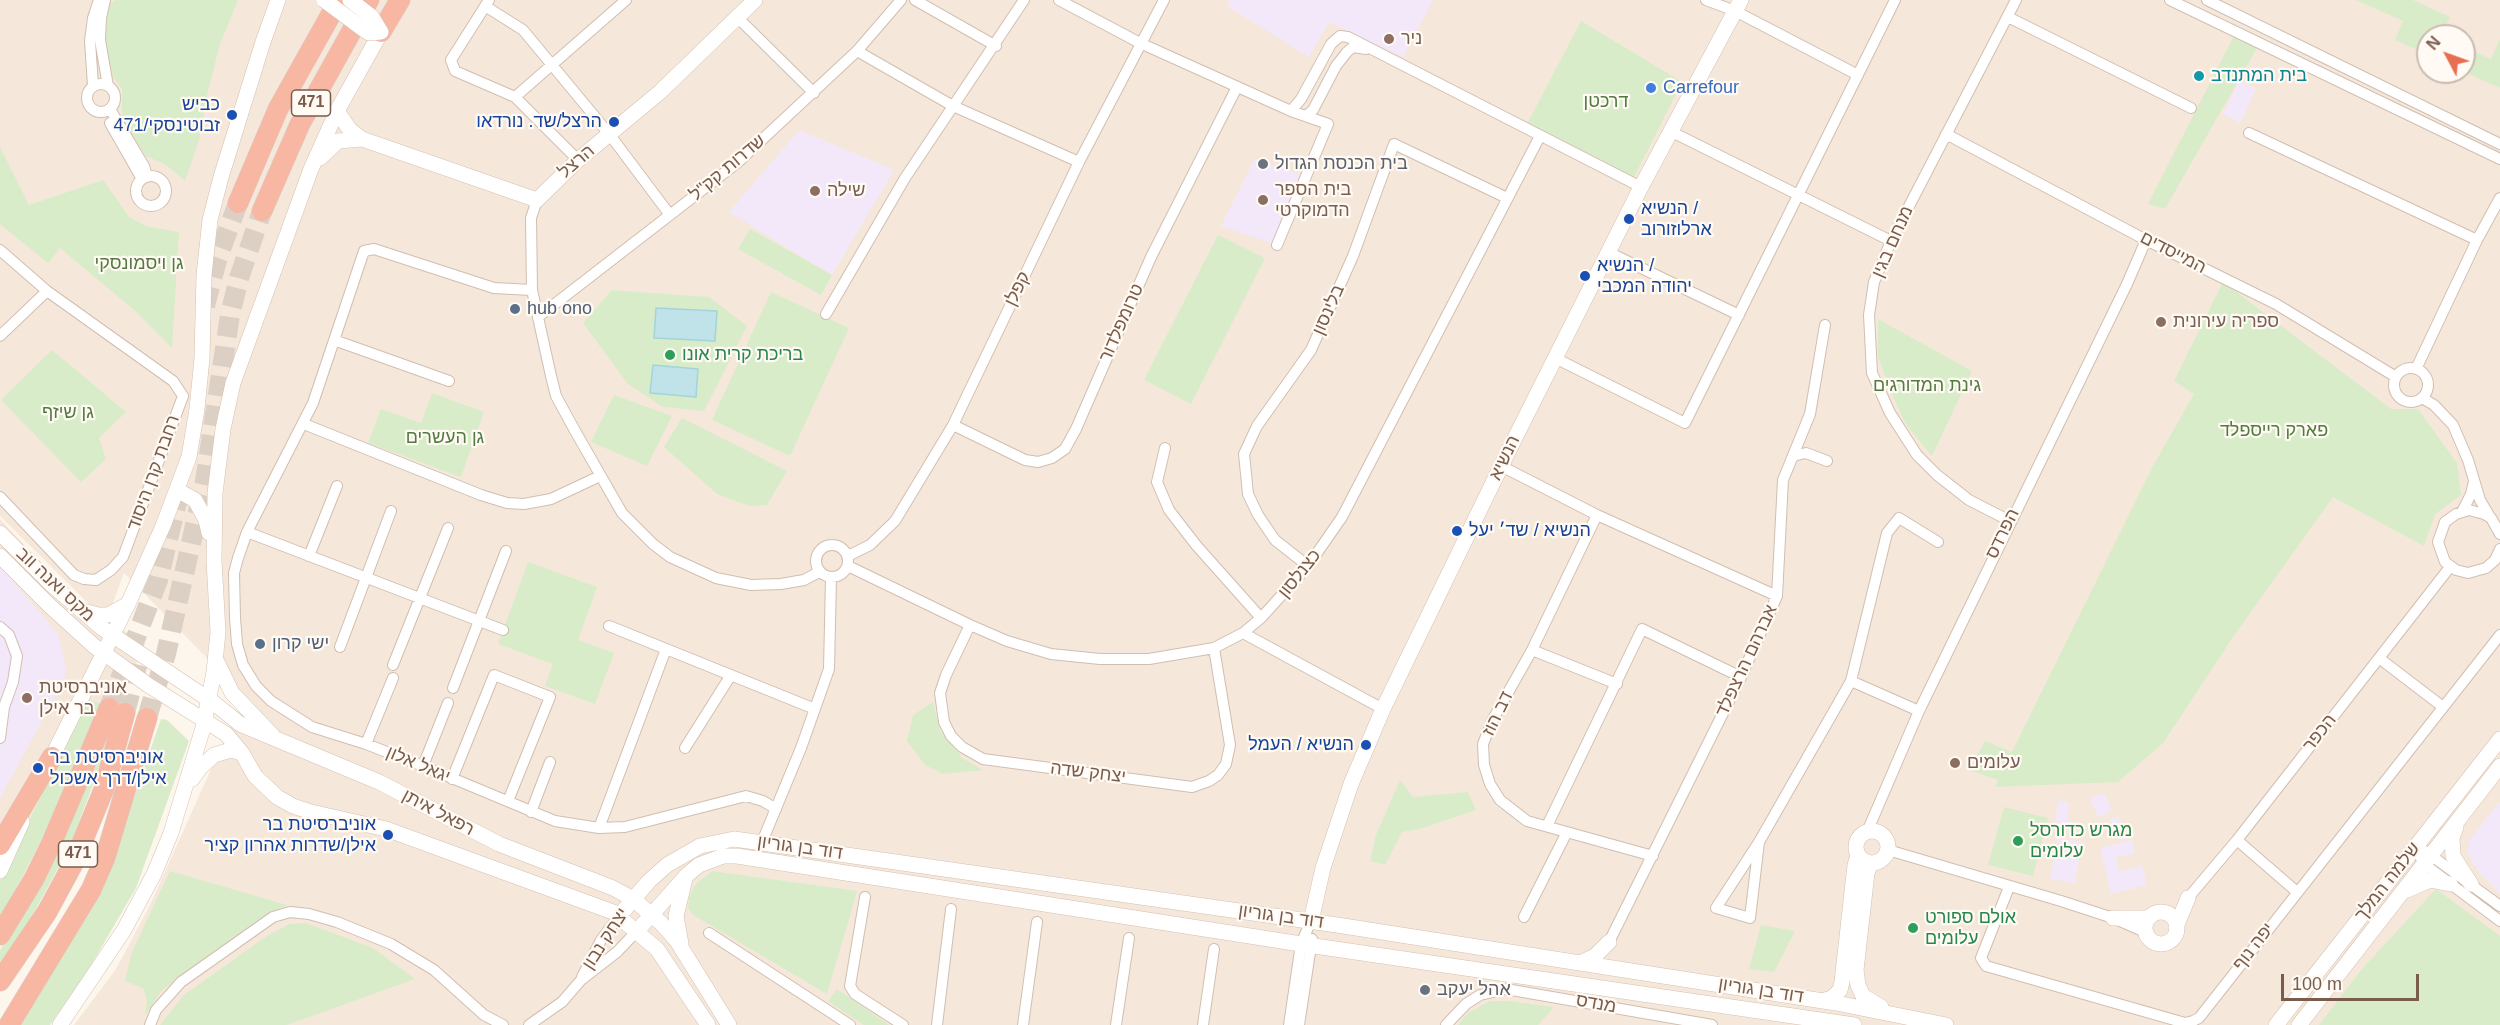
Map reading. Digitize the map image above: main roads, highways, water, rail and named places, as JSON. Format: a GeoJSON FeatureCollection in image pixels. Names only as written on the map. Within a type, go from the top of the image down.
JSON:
{"type":"FeatureCollection","features":[{"type":"Feature","properties":{"kind":"highway","name":"471"},"geometry":{"type":"LineString","coordinates":[[238,203],[278,109],[339,0]]}},
{"type":"Feature","properties":{"kind":"highway","name":"471"},"geometry":{"type":"LineString","coordinates":[[262,211],[300,123],[369,0]]}},
{"type":"Feature","properties":{"kind":"highway"},"geometry":{"type":"LineString","coordinates":[[381,32],[400,0]]}},
{"type":"Feature","properties":{"kind":"highway","name":"471"},"geometry":{"type":"LineString","coordinates":[[0,935],[34,879],[117,710],[104,789],[74,862],[47,912],[0,981]]}},
{"type":"Feature","properties":{"kind":"highway","name":"471"},"geometry":{"type":"LineString","coordinates":[[0,1012],[42,955],[78,897],[99,856],[124,796],[147,718]]}},
{"type":"Feature","properties":{"kind":"highway"},"geometry":{"type":"LineString","coordinates":[[0,845],[52,757]]}},
{"type":"Feature","properties":{"kind":"highway"},"geometry":{"type":"LineString","coordinates":[[9,1025],[91,890],[105,858],[124,796]]}},
{"type":"Feature","properties":{"kind":"main road"},"geometry":{"type":"LineString","coordinates":[[263,42],[267,0]]}},
{"type":"Feature","properties":{"kind":"main road"},"geometry":{"type":"LineString","coordinates":[[0,872],[52,757],[128,604],[189,457],[202,358],[204,275],[210,220],[263,42],[278,0]]}},
{"type":"Feature","properties":{"kind":"main road"},"geometry":{"type":"LineString","coordinates":[[324,0],[369,33],[381,32]]}},
{"type":"Feature","properties":{"kind":"main road"},"geometry":{"type":"LineString","coordinates":[[350,0],[372,17],[381,32]]}},
{"type":"Feature","properties":{"kind":"main road","name":"הרצל"},"geometry":{"type":"LineString","coordinates":[[362,139],[537,200],[579,160],[660,92],[755,0]]}},
{"type":"Feature","properties":{"kind":"main road","name":"הנשיא"},"geometry":{"type":"LineString","coordinates":[[1311,921],[1323,868],[1350,784],[1383,709],[1608,252],[1738,6]]}},
{"type":"Feature","properties":{"kind":"main road"},"geometry":{"type":"LineString","coordinates":[[60,1025],[108,957],[140,902],[168,841],[205,721],[216,659],[218,615],[214,560],[215,484],[230,394],[311,169],[354,76],[381,32]]}},
{"type":"Feature","properties":{"kind":"main road"},"geometry":{"type":"LineString","coordinates":[[337,111],[350,130],[362,139]]}},
{"type":"Feature","properties":{"kind":"main road"},"geometry":{"type":"LineString","coordinates":[[311,169],[338,141],[362,139]]}},
{"type":"Feature","properties":{"kind":"main road"},"geometry":{"type":"LineString","coordinates":[[177,489],[195,500],[201,509],[206,520],[214,560]]}},
{"type":"Feature","properties":{"kind":"main road","name":"מקס ואנה ווב"},"geometry":{"type":"LineString","coordinates":[[0,533],[81,610],[112,635]]}},
{"type":"Feature","properties":{"kind":"main road","name":"מקס ואנה ווב"},"geometry":{"type":"LineString","coordinates":[[0,556],[68,623],[103,653]]}},
{"type":"Feature","properties":{"kind":"main road"},"geometry":{"type":"LineString","coordinates":[[81,610],[105,615],[128,604]]}},
{"type":"Feature","properties":{"kind":"main road","name":"רפאל איתן"},"geometry":{"type":"LineString","coordinates":[[112,635],[210,700],[240,724],[379,782],[499,844],[633,898],[670,932],[729,1025]]}},
{"type":"Feature","properties":{"kind":"main road","name":"רפאל איתן"},"geometry":{"type":"LineString","coordinates":[[103,653],[226,734],[266,789],[293,806],[386,829],[604,908],[619,916],[638,931],[668,963],[708,1025]]}},
{"type":"Feature","properties":{"kind":"main road"},"geometry":{"type":"LineString","coordinates":[[216,659],[232,693],[251,716],[276,739]]}},
{"type":"Feature","properties":{"kind":"main road"},"geometry":{"type":"LineString","coordinates":[[179,705],[210,700]]}},
{"type":"Feature","properties":{"kind":"main road","name":"שלמה המלך"},"geometry":{"type":"LineString","coordinates":[[2276,1025],[2500,739]]}},
{"type":"Feature","properties":{"kind":"main road"},"geometry":{"type":"LineString","coordinates":[[183,794],[200,768],[214,755],[231,750],[242,753]]}},
{"type":"Feature","properties":{"kind":"main road","name":"שלמה המלך"},"geometry":{"type":"LineString","coordinates":[[2299,1025],[2500,766]]}},
{"type":"Feature","properties":{"kind":"main road"},"geometry":{"type":"LineString","coordinates":[[2460,817],[2452,838],[2453,856],[2471,884]]}},
{"type":"Feature","properties":{"kind":"main road"},"geometry":{"type":"LineString","coordinates":[[1822,1001],[1832,998],[1840,990],[1842,982],[1855,865],[1864,860],[1882,860],[1888,850],[1883,835],[1874,831],[1867,832],[1857,841],[1864,860],[1867,873],[1856,970],[1858,985],[1863,996],[1873,1004],[1898,1014]]}},
{"type":"Feature","properties":{"kind":"main road","name":"דוד בן גוריון"},"geometry":{"type":"LineString","coordinates":[[633,898],[666,865],[700,846],[734,839],[1311,921],[1858,1006],[1946,1025]]}},
{"type":"Feature","properties":{"kind":"main road","name":"דוד בן גוריון"},"geometry":{"type":"LineString","coordinates":[[638,931],[687,875],[699,865],[712,859],[736,856],[1846,1024]]}},
{"type":"Feature","properties":{"kind":"main road"},"geometry":{"type":"LineString","coordinates":[[684,952],[676,916],[687,875]]}},
{"type":"Feature","properties":{"kind":"main road"},"geometry":{"type":"LineString","coordinates":[[2399,895],[2413,886],[2430,880],[2450,884]]}},
{"type":"Feature","properties":{"kind":"main road","name":"יצחק נבון"},"geometry":{"type":"LineString","coordinates":[[619,916],[633,898]]}},
{"type":"Feature","properties":{"kind":"main road","name":"הכפר"},"geometry":{"type":"LineString","coordinates":[[2165,913],[2188,898],[2176,927]]}},
{"type":"Feature","properties":{"kind":"main road"},"geometry":{"type":"LineString","coordinates":[[2157,912],[2165,913],[2174,919],[2176,927],[2173,938],[2161,944],[2151,940],[2147,925],[2157,912]]}},
{"type":"Feature","properties":{"kind":"main road"},"geometry":{"type":"LineString","coordinates":[[2113,918],[2147,925]]}},
{"type":"Feature","properties":{"kind":"main road"},"geometry":{"type":"LineString","coordinates":[[1580,963],[1595,956],[1609,942],[1611,957],[1626,970]]}},
{"type":"Feature","properties":{"kind":"main road"},"geometry":{"type":"LineString","coordinates":[[1846,1024],[1846,1016],[1858,1006]]}},
{"type":"Feature","properties":{"kind":"water"},"geometry":{"type":"Polygon","coordinates":[[[656,308],[717,311],[715,341],[654,338],[656,308]]]}},
{"type":"Feature","properties":{"kind":"water"},"geometry":{"type":"Polygon","coordinates":[[[653,365],[698,369],[696,397],[650,393],[653,365]]]}},
{"type":"Feature","properties":{"kind":"tunnel"},"geometry":{"type":"LineString","coordinates":[[205,306],[217,260],[238,203]]}},
{"type":"Feature","properties":{"kind":"tunnel"},"geometry":{"type":"LineString","coordinates":[[147,718],[166,654],[205,481],[230,315],[239,278],[262,211]]}},
{"type":"Feature","properties":{"kind":"tunnel"},"geometry":{"type":"LineString","coordinates":[[109,708],[158,580],[181,486]]}},
{"type":"Feature","properties":{"kind":"tunnel"},"geometry":{"type":"LineString","coordinates":[[125,713],[138,662]]}},
{"type":"Feature","properties":{"kind":"place","name":"ניר"},"geometry":{"type":"Point","coordinates":[1389,39]}},
{"type":"Feature","properties":{"kind":"place","name":"בית המתנדב"},"geometry":{"type":"Point","coordinates":[2199,76]}},
{"type":"Feature","properties":{"kind":"place","name":"Carrefour"},"geometry":{"type":"Point","coordinates":[1651,88]}},
{"type":"Feature","properties":{"kind":"place","name":"כביש 471/זבוטינסקי"},"geometry":{"type":"Point","coordinates":[232,115]}},
{"type":"Feature","properties":{"kind":"place","name":"הרצל/שד. נורדאו"},"geometry":{"type":"Point","coordinates":[614,122]}},
{"type":"Feature","properties":{"kind":"place","name":"בית הכנסת הגדול"},"geometry":{"type":"Point","coordinates":[1263,164]}},
{"type":"Feature","properties":{"kind":"place","name":"שילה"},"geometry":{"type":"Point","coordinates":[815,191]}},
{"type":"Feature","properties":{"kind":"place","name":"בית הספר הדמוקרטי"},"geometry":{"type":"Point","coordinates":[1263,200]}},
{"type":"Feature","properties":{"kind":"place","name":"הנשיא / ארלוזורוב"},"geometry":{"type":"Point","coordinates":[1629,219]}},
{"type":"Feature","properties":{"kind":"place","name":"הנשיא / יהודה המכבי"},"geometry":{"type":"Point","coordinates":[1585,276]}},
{"type":"Feature","properties":{"kind":"place","name":"hub ono"},"geometry":{"type":"Point","coordinates":[515,309]}},
{"type":"Feature","properties":{"kind":"place","name":"ספריה עירונית"},"geometry":{"type":"Point","coordinates":[2161,322]}},
{"type":"Feature","properties":{"kind":"place","name":"בריכת קרית אונו"},"geometry":{"type":"Point","coordinates":[670,355]}},
{"type":"Feature","properties":{"kind":"place","name":"הנשיא / שד׳ יעל"},"geometry":{"type":"Point","coordinates":[1457,531]}},
{"type":"Feature","properties":{"kind":"place","name":"ישי קרון"},"geometry":{"type":"Point","coordinates":[260,644]}},
{"type":"Feature","properties":{"kind":"place","name":"אוניברסיטת בר אילן"},"geometry":{"type":"Point","coordinates":[27,698]}},
{"type":"Feature","properties":{"kind":"place","name":"הנשיא / העמל"},"geometry":{"type":"Point","coordinates":[1366,745]}},
{"type":"Feature","properties":{"kind":"place","name":"עלומים"},"geometry":{"type":"Point","coordinates":[1955,763]}},
{"type":"Feature","properties":{"kind":"place","name":"אוניברסיטת בר אילן/דרך אשכול"},"geometry":{"type":"Point","coordinates":[38,768]}},
{"type":"Feature","properties":{"kind":"place","name":"אוניברסיטת בר אילן/שדרות אהרון קציר"},"geometry":{"type":"Point","coordinates":[388,835]}},
{"type":"Feature","properties":{"kind":"place","name":"מגרש כדורסל עלומים"},"geometry":{"type":"Point","coordinates":[2018,841]}},
{"type":"Feature","properties":{"kind":"place","name":"אולם ספורט עלומים"},"geometry":{"type":"Point","coordinates":[1913,928]}},
{"type":"Feature","properties":{"kind":"place","name":"אהל יעקב"},"geometry":{"type":"Point","coordinates":[1425,990]}},
{"type":"Feature","properties":{"kind":"park label","name":"דרכטן"},"geometry":{"type":"Point","coordinates":[1606,102]}},
{"type":"Feature","properties":{"kind":"park label","name":"גן ויסמונסקי"},"geometry":{"type":"Point","coordinates":[139,264]}},
{"type":"Feature","properties":{"kind":"park label","name":"גינת המדורגים"},"geometry":{"type":"Point","coordinates":[1927,386]}},
{"type":"Feature","properties":{"kind":"park label","name":"גן שיזף"},"geometry":{"type":"Point","coordinates":[68,413]}},
{"type":"Feature","properties":{"kind":"park label","name":"פארק רייספלד"},"geometry":{"type":"Point","coordinates":[2274,431]}},
{"type":"Feature","properties":{"kind":"park label","name":"גן העשרים"},"geometry":{"type":"Point","coordinates":[445,438]}}]}
